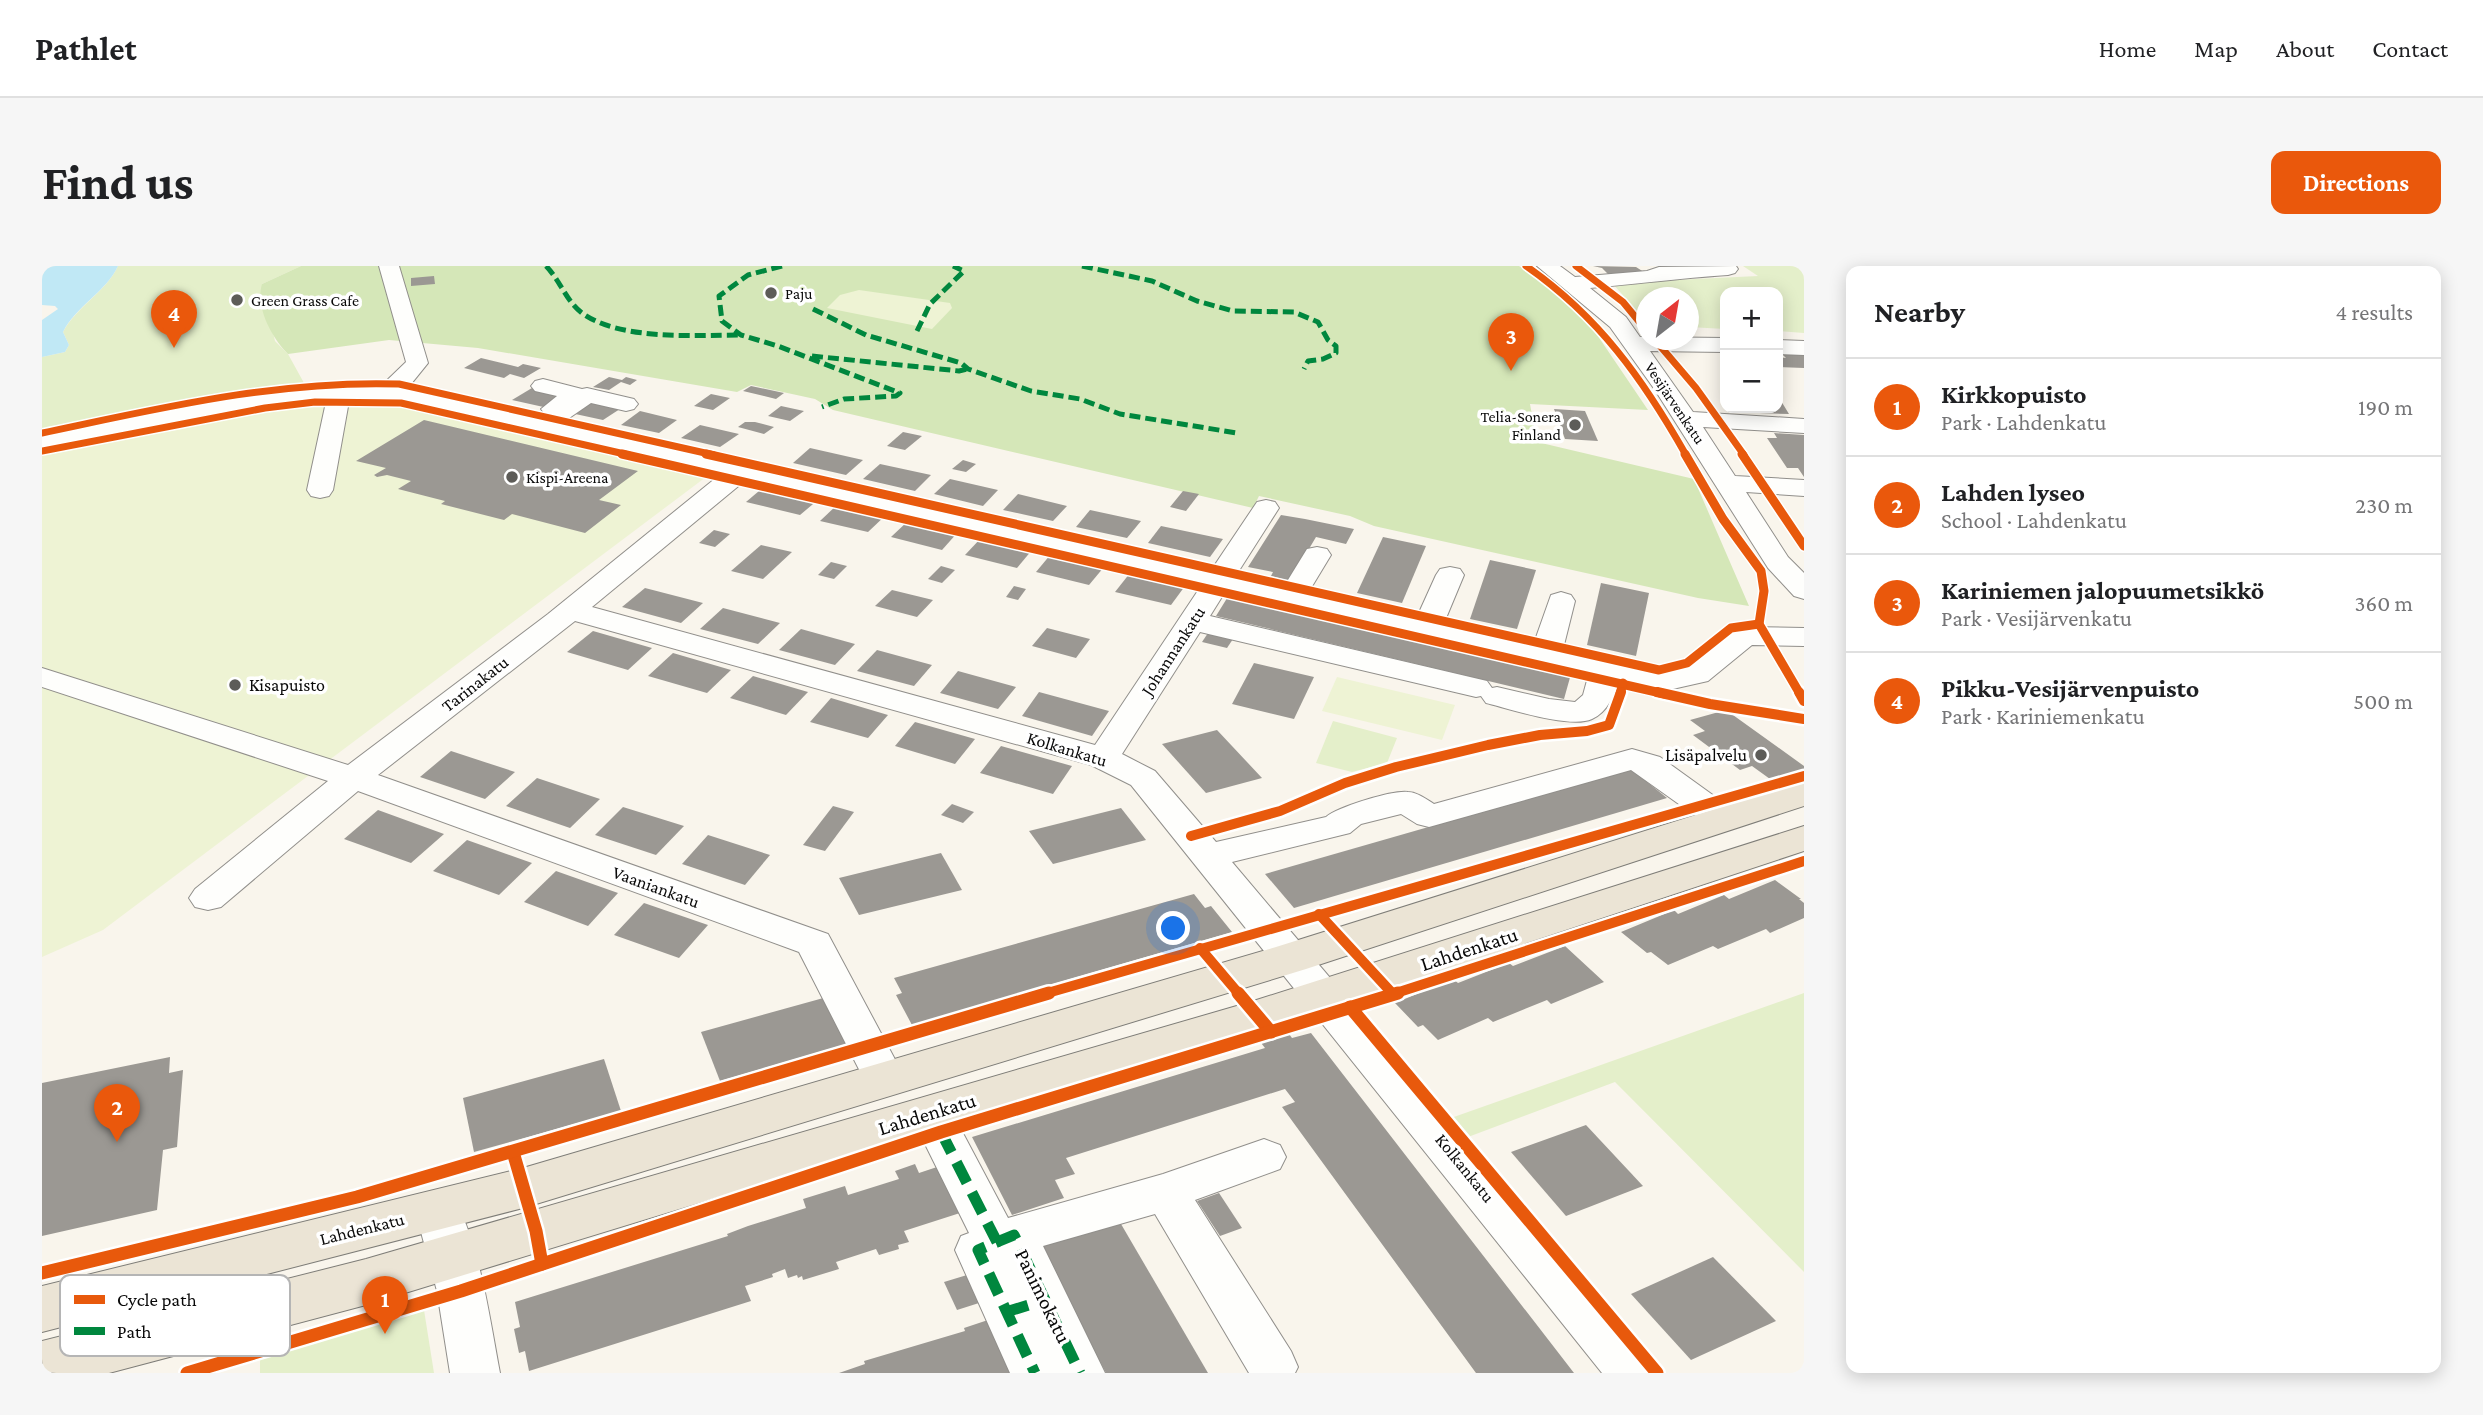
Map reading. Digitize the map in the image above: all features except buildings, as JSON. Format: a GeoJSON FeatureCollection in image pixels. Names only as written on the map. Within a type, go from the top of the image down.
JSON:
{"type":"FeatureCollection","features":[{"type":"Feature","properties":{"kind":"main road","name":"Lahdenkatu"},"geometry":{"type":"LineString","coordinates":[[178,1275],[523,1188],[1292,958],[1804,793]]}},
{"type":"Feature","properties":{"kind":"main road","name":"Lahdenkatu"},"geometry":{"type":"LineString","coordinates":[[290,1302],[366,1282],[1324,996],[1804,838]]}},
{"type":"Feature","properties":{"kind":"main road","name":"Lahdenkatu"},"geometry":{"type":"LineString","coordinates":[[42,1309],[60,1304]]}},
{"type":"Feature","properties":{"kind":"main road","name":"Lahdenkatu"},"geometry":{"type":"LineString","coordinates":[[42,1366],[81,1356]]}},
{"type":"Feature","properties":{"kind":"street"},"geometry":{"type":"LineString","coordinates":[[386,394],[399,384],[417,363],[389,266]]}},
{"type":"Feature","properties":{"kind":"street","name":"Vesijärvenkatu"},"geometry":{"type":"LineString","coordinates":[[1547,266],[1572,283],[1618,322],[1727,483],[1786,559],[1804,590]]}},
{"type":"Feature","properties":{"kind":"street"},"geometry":{"type":"LineString","coordinates":[[1572,283],[1651,277],[1659,273],[1728,269]]}},
{"type":"Feature","properties":{"kind":"street"},"geometry":{"type":"LineString","coordinates":[[1635,344],[1720,345]]}},
{"type":"Feature","properties":{"kind":"street"},"geometry":{"type":"LineString","coordinates":[[1783,347],[1804,348]]}},
{"type":"Feature","properties":{"kind":"street"},"geometry":{"type":"LineString","coordinates":[[1651,367],[1703,368]]}},
{"type":"Feature","properties":{"kind":"street"},"geometry":{"type":"LineString","coordinates":[[537,424],[575,395],[571,391],[543,386]]}},
{"type":"Feature","properties":{"kind":"street"},"geometry":{"type":"LineString","coordinates":[[320,490],[339,393]]}},
{"type":"Feature","properties":{"kind":"street"},"geometry":{"type":"LineString","coordinates":[[42,441],[257,402],[339,393],[386,394],[425,399],[742,470],[1218,582],[1660,680],[1697,674],[1745,636],[1802,640]]}},
{"type":"Feature","properties":{"kind":"street"},"geometry":{"type":"LineString","coordinates":[[537,424],[587,396],[626,404]]}},
{"type":"Feature","properties":{"kind":"street"},"geometry":{"type":"LineString","coordinates":[[1686,419],[1804,426]]}},
{"type":"Feature","properties":{"kind":"street","name":"Tarinakatu"},"geometry":{"type":"LineString","coordinates":[[208,898],[353,778],[569,610],[742,470]]}},
{"type":"Feature","properties":{"kind":"street"},"geometry":{"type":"LineString","coordinates":[[1727,483],[1804,488]]}},
{"type":"Feature","properties":{"kind":"street","name":"Johannankatu"},"geometry":{"type":"LineString","coordinates":[[1103,758],[1266,508]]}},
{"type":"Feature","properties":{"kind":"street"},"geometry":{"type":"LineString","coordinates":[[1291,598],[1317,555]]}},
{"type":"Feature","properties":{"kind":"street","name":"Vesijärvenkatu"},"geometry":{"type":"LineString","coordinates":[[1786,559],[1780,581],[1786,606],[1802,640]]}},
{"type":"Feature","properties":{"kind":"street"},"geometry":{"type":"LineString","coordinates":[[1427,629],[1450,575]]}},
{"type":"Feature","properties":{"kind":"street"},"geometry":{"type":"LineString","coordinates":[[1546,655],[1561,601]]}},
{"type":"Feature","properties":{"kind":"street","name":"Kolkankatu"},"geometry":{"type":"LineString","coordinates":[[569,610],[1103,758],[1143,778],[1633,1373]]}},
{"type":"Feature","properties":{"kind":"street"},"geometry":{"type":"LineString","coordinates":[[1193,621],[1549,709],[1583,712],[1598,698],[1606,668]]}},
{"type":"Feature","properties":{"kind":"street","name":"Vaaniankatu"},"geometry":{"type":"LineString","coordinates":[[42,677],[353,778],[814,943],[885,1080]]}},
{"type":"Feature","properties":{"kind":"street"},"geometry":{"type":"LineString","coordinates":[[1207,856],[1338,825],[1349,816],[1406,802],[1429,816],[1632,759],[1648,764],[1723,819]]}},
{"type":"Feature","properties":{"kind":"street","name":"Panimokatu"},"geometry":{"type":"LineString","coordinates":[[941,1132],[1005,1238],[1026,1306],[1035,1373]]}},
{"type":"Feature","properties":{"kind":"street"},"geometry":{"type":"LineString","coordinates":[[1005,1238],[1166,1192],[1264,1157]]}},
{"type":"Feature","properties":{"kind":"street"},"geometry":{"type":"LineString","coordinates":[[1166,1192],[1273,1367]]}},
{"type":"Feature","properties":{"kind":"street"},"geometry":{"type":"LineString","coordinates":[[438,1210],[461,1291],[475,1373]]}},
{"type":"Feature","properties":{"kind":"street","name":"Panimokatu"},"geometry":{"type":"LineString","coordinates":[[1026,1306],[1080,1373]]}},
{"type":"Feature","properties":{"kind":"green space"},"geometry":{"type":"Polygon","coordinates":[[[118,266],[301,266],[262,284],[275,341],[288,354],[304,383],[42,431],[42,357],[65,352],[69,345],[63,332],[76,314],[106,284],[118,266]]]}},
{"type":"Feature","properties":{"kind":"green space"},"geometry":{"type":"Polygon","coordinates":[[[301,266],[1519,266],[1561,293],[1585,317],[1648,410],[1530,404],[1537,442],[1694,479],[1749,606],[1698,598],[1374,526],[1350,516],[1259,496],[1253,508],[833,410],[815,399],[751,385],[737,392],[478,348],[389,340],[288,354],[266,322],[260,293],[262,284],[301,266]]]}},
{"type":"Feature","properties":{"kind":"green space"},"geometry":{"type":"Polygon","coordinates":[[[1743,266],[1804,266],[1804,333],[1783,331],[1783,287],[1720,287],[1720,329],[1699,328],[1699,287],[1636,287],[1636,310],[1612,283],[1758,276],[1743,266]]]}},
{"type":"Feature","properties":{"kind":"green space"},"geometry":{"type":"Polygon","coordinates":[[[859,290],[950,303],[952,308],[932,329],[827,308],[840,295],[859,290]]]}},
{"type":"Feature","properties":{"kind":"green space","name":"Kisapuisto"},"geometry":{"type":"Polygon","coordinates":[[[316,404],[397,406],[706,477],[103,930],[42,957],[42,455],[260,412],[316,404]]]}},
{"type":"Feature","properties":{"kind":"green space"},"geometry":{"type":"Polygon","coordinates":[[[1337,677],[1455,705],[1442,740],[1322,711],[1337,677]]]}},
{"type":"Feature","properties":{"kind":"green space"},"geometry":{"type":"Polygon","coordinates":[[[1333,721],[1397,738],[1387,763],[1352,772],[1316,763],[1333,721]]]}},
{"type":"Feature","properties":{"kind":"green space"},"geometry":{"type":"Polygon","coordinates":[[[1804,993],[1804,1272],[1615,1082],[1468,1137],[1451,1118],[1804,993]]]}},
{"type":"Feature","properties":{"kind":"green space"},"geometry":{"type":"Polygon","coordinates":[[[424,1310],[434,1373],[260,1373],[260,1357],[290,1356],[290,1348],[424,1310]]]}},
{"type":"Feature","properties":{"kind":"water"},"geometry":{"type":"Polygon","coordinates":[[[42,266],[118,266],[106,284],[75,314],[63,332],[69,345],[65,352],[42,357],[42,320],[58,309],[55,306],[42,305],[42,266]]]}},
{"type":"Feature","properties":{"kind":"marked path"},"geometry":{"type":"LineString","coordinates":[[546,266],[577,308],[597,321],[615,327],[658,334],[741,335]]}},
{"type":"Feature","properties":{"kind":"marked path"},"geometry":{"type":"LineString","coordinates":[[782,266],[748,275],[719,296],[722,321],[741,335],[778,346],[900,393],[896,396],[844,399],[822,407]]}},
{"type":"Feature","properties":{"kind":"marked path"},"geometry":{"type":"LineString","coordinates":[[917,331],[930,304],[964,271],[953,266]]}},
{"type":"Feature","properties":{"kind":"marked path"},"geometry":{"type":"LineString","coordinates":[[1082,266],[1152,281],[1197,301],[1233,311],[1294,312],[1318,322],[1328,340],[1336,346],[1336,353],[1323,359],[1308,361],[1304,369]]}},
{"type":"Feature","properties":{"kind":"marked path"},"geometry":{"type":"LineString","coordinates":[[813,309],[866,335],[961,363],[968,369],[1031,391],[1080,399],[1120,414],[1237,433]]}},
{"type":"Feature","properties":{"kind":"marked path"},"geometry":{"type":"LineString","coordinates":[[812,356],[959,371],[968,369]]}},
{"type":"Feature","properties":{"kind":"marked path"},"geometry":{"type":"LineString","coordinates":[[941,1132],[997,1242],[978,1250],[1035,1373]]}},
{"type":"Feature","properties":{"kind":"marked path"},"geometry":{"type":"LineString","coordinates":[[997,1242],[1014,1235],[1080,1373]]}},
{"type":"Feature","properties":{"kind":"marked path"},"geometry":{"type":"LineString","coordinates":[[1006,1312],[1045,1300]]}},
{"type":"Feature","properties":{"kind":"cycle path"},"geometry":{"type":"LineString","coordinates":[[42,433],[264,389],[309,384],[399,384],[1659,670],[1687,663],[1731,628],[1759,624],[1764,591],[1761,571],[1723,519],[1662,414],[1615,347],[1589,316],[1559,289],[1526,266]]}},
{"type":"Feature","properties":{"kind":"cycle path"},"geometry":{"type":"LineString","coordinates":[[1576,266],[1623,302],[1636,318]]}},
{"type":"Feature","properties":{"kind":"cycle path"},"geometry":{"type":"LineString","coordinates":[[1664,350],[1715,414],[1804,546]]}},
{"type":"Feature","properties":{"kind":"cycle path"},"geometry":{"type":"LineString","coordinates":[[42,451],[265,408],[315,402],[401,403],[1710,704],[1804,719]]}},
{"type":"Feature","properties":{"kind":"cycle path"},"geometry":{"type":"LineString","coordinates":[[1759,624],[1804,701]]}},
{"type":"Feature","properties":{"kind":"cycle path"},"geometry":{"type":"LineString","coordinates":[[1191,836],[1280,811],[1345,783],[1396,767],[1488,745],[1540,735],[1587,731],[1609,725],[1623,683]]}},
{"type":"Feature","properties":{"kind":"cycle path"},"geometry":{"type":"LineString","coordinates":[[42,1273],[357,1197],[1285,923],[1804,776]]}},
{"type":"Feature","properties":{"kind":"cycle path"},"geometry":{"type":"LineString","coordinates":[[290,1342],[461,1291],[941,1132],[1307,1022],[1804,861]]}},
{"type":"Feature","properties":{"kind":"cycle path"},"geometry":{"type":"LineString","coordinates":[[1319,914],[1392,993]]}},
{"type":"Feature","properties":{"kind":"cycle path"},"geometry":{"type":"LineString","coordinates":[[1200,948],[1271,1032]]}},
{"type":"Feature","properties":{"kind":"cycle path"},"geometry":{"type":"LineString","coordinates":[[1350,1007],[1657,1373]]}},
{"type":"Feature","properties":{"kind":"cycle path"},"geometry":{"type":"LineString","coordinates":[[513,1152],[536,1231],[542,1264]]}},
{"type":"Feature","properties":{"kind":"cycle path"},"geometry":{"type":"LineString","coordinates":[[187,1373],[244,1356]]}},
{"type":"Feature","properties":{"kind":"place","name":"Paju"},"geometry":{"type":"Point","coordinates":[771,293]}},
{"type":"Feature","properties":{"kind":"place","name":"Green Grass Cafe"},"geometry":{"type":"Point","coordinates":[237,300]}},
{"type":"Feature","properties":{"kind":"place","name":"Pikku-Vesijärvenpuisto"},"geometry":{"type":"Point","coordinates":[174,348]}},
{"type":"Feature","properties":{"kind":"place","name":"Kariniemen jalopuumetsikkö"},"geometry":{"type":"Point","coordinates":[1511,371]}},
{"type":"Feature","properties":{"kind":"place","name":"Telia-Sonera Finland"},"geometry":{"type":"Point","coordinates":[1575,425]}},
{"type":"Feature","properties":{"kind":"place","name":"Kispi-Areena"},"geometry":{"type":"Point","coordinates":[512,477]}},
{"type":"Feature","properties":{"kind":"place","name":"Kisapuisto"},"geometry":{"type":"Point","coordinates":[235,685]}},
{"type":"Feature","properties":{"kind":"place","name":"Lisäpalvelu"},"geometry":{"type":"Point","coordinates":[1761,755]}},
{"type":"Feature","properties":{"kind":"place","name":"Lahden lyseo"},"geometry":{"type":"Point","coordinates":[117,1142]}},
{"type":"Feature","properties":{"kind":"place","name":"Kirkkopuisto"},"geometry":{"type":"Point","coordinates":[385,1334]}}]}
